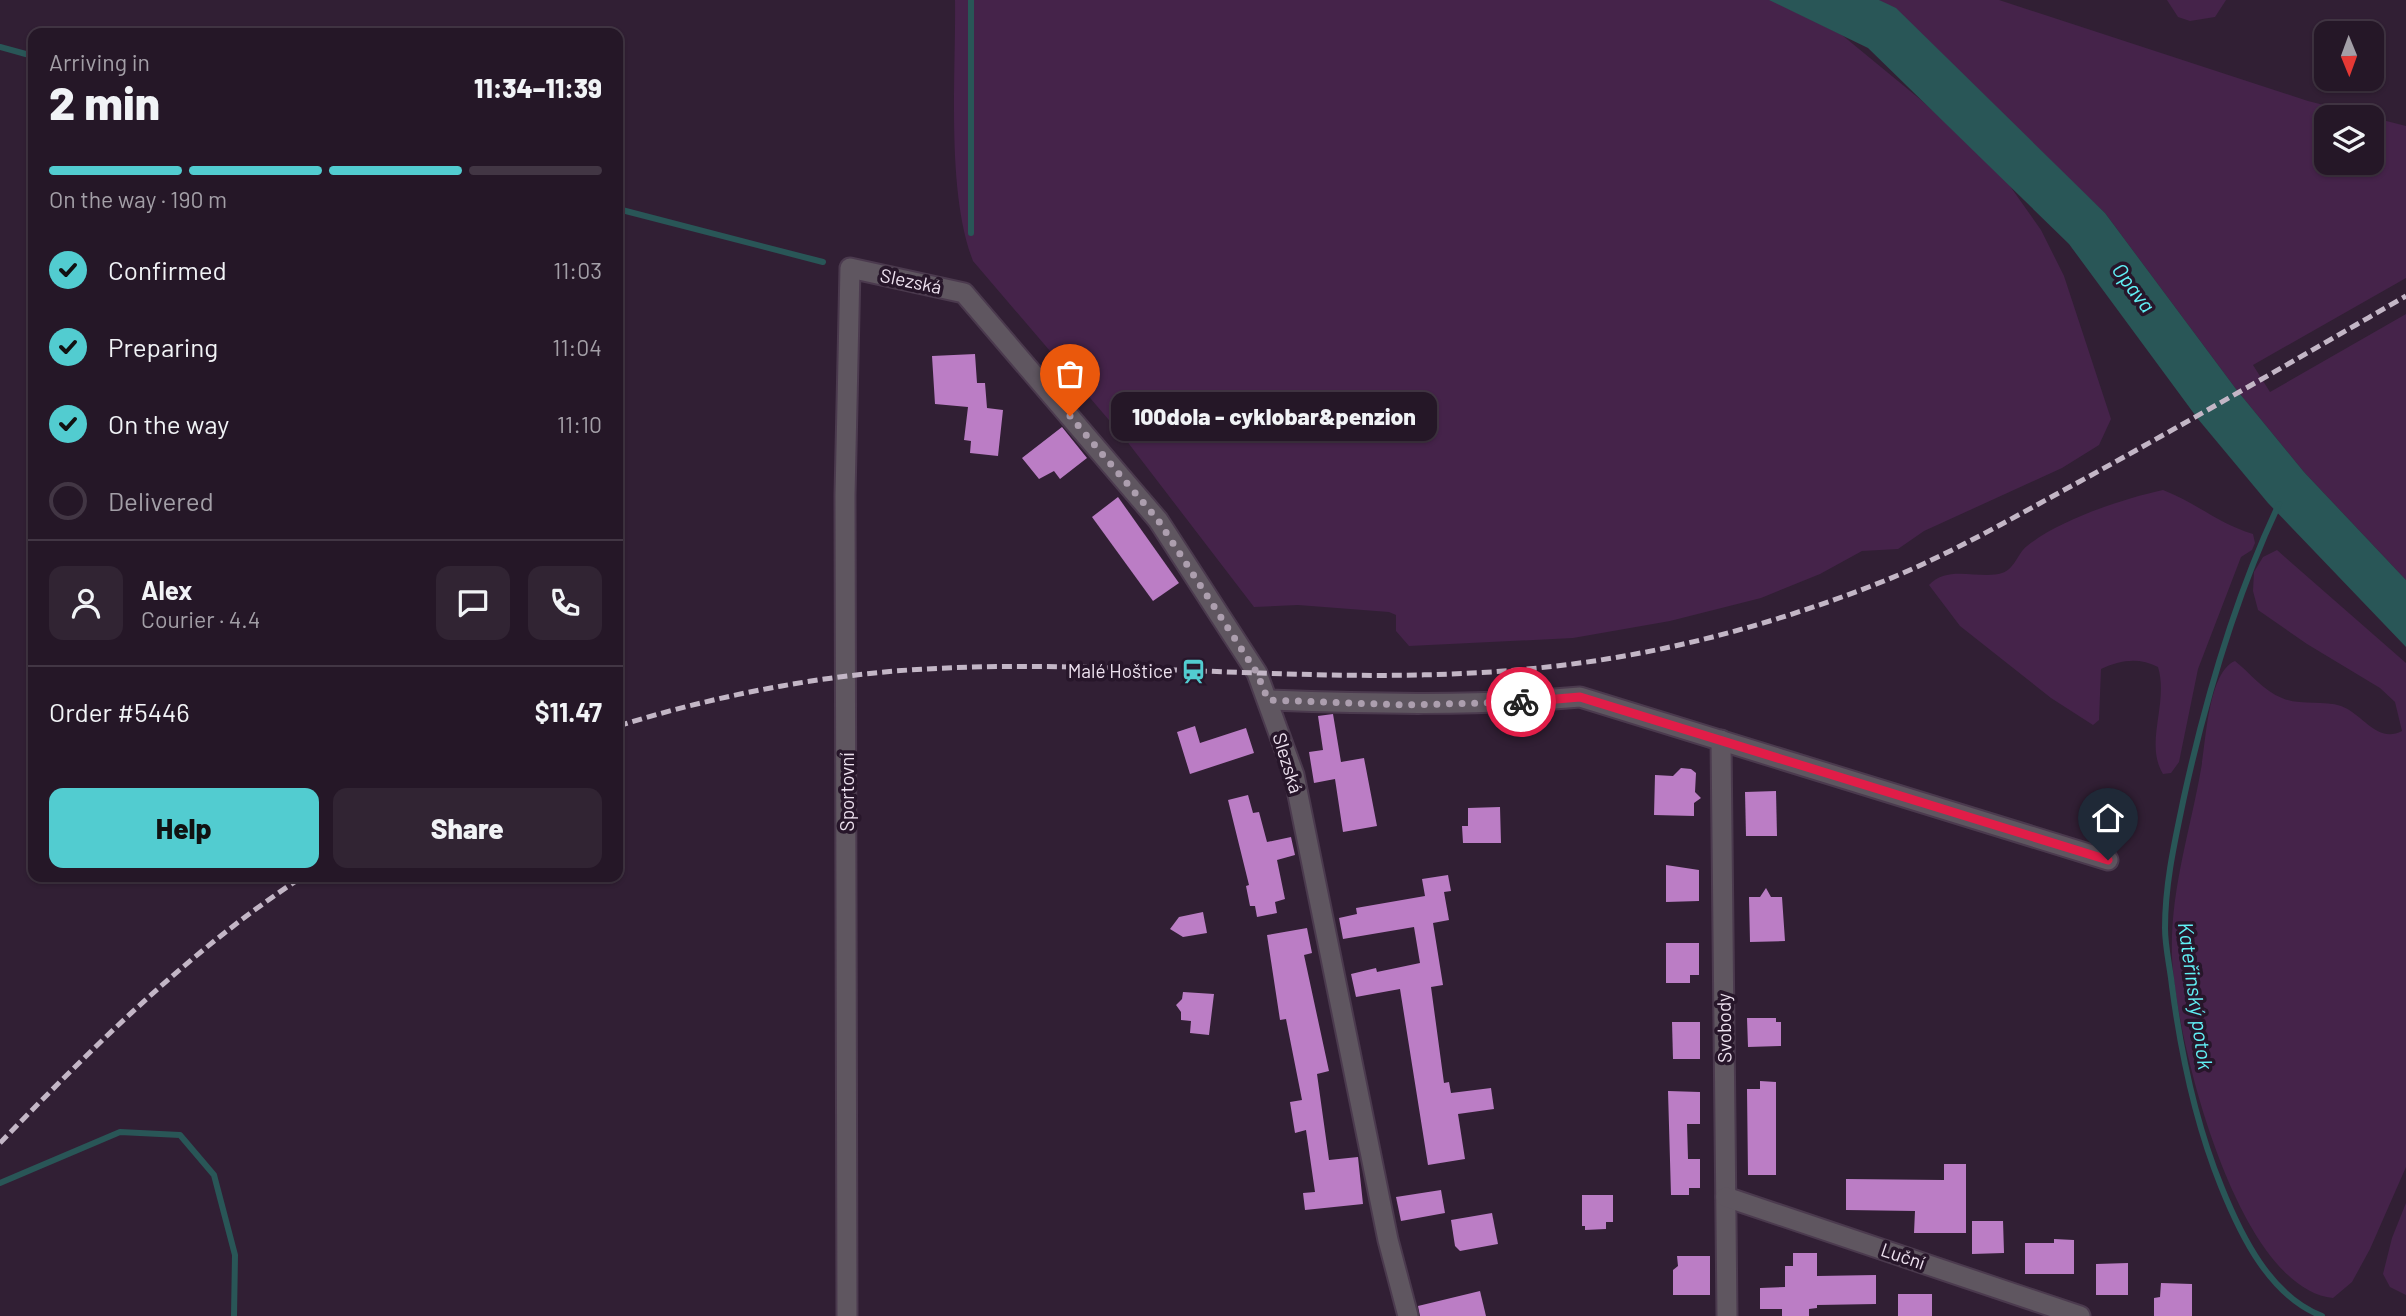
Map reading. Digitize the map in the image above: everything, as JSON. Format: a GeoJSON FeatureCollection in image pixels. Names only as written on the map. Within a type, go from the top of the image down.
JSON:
{"type":"FeatureCollection","features":[{"type":"Feature","properties":{"kind":"street","name":"Slezská"},"geometry":{"type":"LineString","coordinates":[[850,268],[964,293],[1158,520],[1257,673],[1294,775],[1388,1240],[1408,1316]]}},
{"type":"Feature","properties":{"kind":"street","name":"Sportovní"},"geometry":{"type":"LineString","coordinates":[[847,1316],[845,495],[850,268]]}},
{"type":"Feature","properties":{"kind":"street"},"geometry":{"type":"LineString","coordinates":[[1268,700],[1405,705],[1504,703],[1580,697],[2108,860]]}},
{"type":"Feature","properties":{"kind":"street","name":"Svobody"},"geometry":{"type":"LineString","coordinates":[[1721,740],[1727,1316]]}},
{"type":"Feature","properties":{"kind":"street","name":"Luční"},"geometry":{"type":"LineString","coordinates":[[1726,1197],[2080,1316]]}},
{"type":"Feature","properties":{"kind":"shaded area"},"geometry":{"type":"Polygon","coordinates":[[[955,0],[1771,0],[1842,35],[1921,100],[2000,172],[2041,230],[2064,276],[2111,419],[2099,445],[2062,468],[1924,531],[1898,549],[1862,551],[1820,574],[1761,598],[1670,621],[1573,638],[1409,646],[1396,631],[1396,615],[1389,612],[1298,605],[1254,607],[1126,440],[973,261],[959,202],[956,168],[955,0]]]}},
{"type":"Feature","properties":{"kind":"shaded area"},"geometry":{"type":"Polygon","coordinates":[[[1879,0],[1999,0],[2324,105],[2314,105],[2314,175],[2384,175],[2384,120],[2406,126],[2406,278],[2253,365],[2270,392],[2406,314],[2406,580],[2304,472],[2236,389],[2105,213],[1879,0]]]}},
{"type":"Feature","properties":{"kind":"shaded area"},"geometry":{"type":"Polygon","coordinates":[[[2167,0],[2226,0],[2215,17],[2190,21],[2178,17],[2167,0]]]}},
{"type":"Feature","properties":{"kind":"shaded area"},"geometry":{"type":"Polygon","coordinates":[[[2163,490],[2253,534],[2255,543],[2252,550],[2241,557],[2198,669],[2179,762],[2171,773],[2163,774],[2156,749],[2161,695],[2158,667],[2130,661],[2101,669],[2099,720],[2093,725],[2051,698],[1960,626],[1929,585],[1945,575],[2002,573],[2040,536],[2073,519],[2110,505],[2163,490]]]}},
{"type":"Feature","properties":{"kind":"shaded area"},"geometry":{"type":"Polygon","coordinates":[[[2277,550],[2406,663],[2406,1167],[2370,1249],[2352,1282],[2333,1298],[2299,1284],[2268,1252],[2241,1207],[2218,1154],[2199,1097],[2185,1042],[2172,956],[2177,885],[2201,769],[2210,709],[2219,679],[2226,668],[2235,661],[2263,686],[2282,698],[2341,706],[2385,734],[2402,731],[2395,702],[2380,688],[2307,644],[2258,610],[2253,591],[2254,572],[2263,557],[2277,550]]]}},
{"type":"Feature","properties":{"kind":"shaded area"},"geometry":{"type":"Polygon","coordinates":[[[2406,1203],[2406,1295],[2390,1287],[2383,1274],[2392,1238],[2406,1203]]]}},
{"type":"Feature","properties":{"kind":"water","name":"Opava"},"geometry":{"type":"Polygon","coordinates":[[[1769,0],[1879,0],[1896,8],[2105,213],[2236,389],[2304,472],[2406,580],[2406,647],[2268,503],[2198,419],[2069,244],[1868,48],[1769,0]]]}},
{"type":"Feature","properties":{"kind":"building"},"geometry":{"type":"Polygon","coordinates":[[[975,354],[977,383],[985,383],[987,408],[1003,410],[998,456],[970,453],[971,441],[964,440],[968,407],[935,404],[932,356],[975,354]]]}},
{"type":"Feature","properties":{"kind":"building"},"geometry":{"type":"Polygon","coordinates":[[[1062,427],[1087,458],[1060,479],[1054,471],[1039,479],[1022,458],[1062,427]]]}},
{"type":"Feature","properties":{"kind":"building"},"geometry":{"type":"Polygon","coordinates":[[[1118,497],[1179,583],[1153,601],[1092,517],[1118,497]]]}},
{"type":"Feature","properties":{"kind":"building"},"geometry":{"type":"Polygon","coordinates":[[[1333,714],[1341,762],[1364,758],[1377,826],[1343,832],[1335,779],[1314,783],[1309,752],[1323,750],[1318,716],[1333,714]]]}},
{"type":"Feature","properties":{"kind":"building"},"geometry":{"type":"Polygon","coordinates":[[[1195,726],[1200,743],[1246,728],[1254,753],[1190,774],[1177,732],[1195,726]]]}},
{"type":"Feature","properties":{"kind":"building"},"geometry":{"type":"Polygon","coordinates":[[[1681,768],[1691,769],[1696,773],[1695,792],[1701,798],[1694,803],[1694,816],[1654,815],[1655,775],[1673,776],[1681,768]]]}},
{"type":"Feature","properties":{"kind":"building"},"geometry":{"type":"Polygon","coordinates":[[[1776,791],[1777,836],[1746,836],[1745,792],[1776,791]]]}},
{"type":"Feature","properties":{"kind":"building"},"geometry":{"type":"Polygon","coordinates":[[[1248,795],[1253,813],[1259,812],[1267,842],[1291,837],[1295,855],[1277,860],[1285,899],[1275,902],[1277,913],[1257,917],[1255,906],[1250,906],[1246,886],[1249,885],[1228,800],[1248,795]]]}},
{"type":"Feature","properties":{"kind":"building"},"geometry":{"type":"Polygon","coordinates":[[[1500,807],[1501,843],[1463,843],[1462,826],[1468,826],[1468,808],[1500,807]]]}},
{"type":"Feature","properties":{"kind":"building"},"geometry":{"type":"Polygon","coordinates":[[[1666,865],[1699,870],[1699,901],[1666,902],[1666,865]]]}},
{"type":"Feature","properties":{"kind":"building"},"geometry":{"type":"Polygon","coordinates":[[[1448,875],[1451,891],[1444,892],[1449,920],[1433,923],[1443,985],[1431,987],[1444,1083],[1449,1082],[1451,1093],[1491,1088],[1494,1109],[1458,1114],[1465,1159],[1428,1165],[1400,989],[1356,997],[1351,974],[1376,968],[1377,972],[1420,963],[1414,927],[1343,939],[1339,918],[1357,914],[1356,908],[1425,896],[1422,879],[1448,875]]]}},
{"type":"Feature","properties":{"kind":"building"},"geometry":{"type":"Polygon","coordinates":[[[1766,888],[1771,897],[1782,897],[1785,941],[1750,942],[1749,897],[1760,897],[1766,888]]]}},
{"type":"Feature","properties":{"kind":"building"},"geometry":{"type":"Polygon","coordinates":[[[1203,912],[1207,933],[1183,937],[1170,929],[1179,917],[1203,912]]]}},
{"type":"Feature","properties":{"kind":"building"},"geometry":{"type":"Polygon","coordinates":[[[1307,928],[1312,953],[1304,955],[1329,1071],[1317,1074],[1329,1160],[1358,1157],[1363,1204],[1305,1210],[1303,1193],[1315,1192],[1306,1130],[1295,1133],[1290,1102],[1302,1100],[1286,1019],[1280,1020],[1267,935],[1307,928]]]}},
{"type":"Feature","properties":{"kind":"building"},"geometry":{"type":"Polygon","coordinates":[[[1666,943],[1699,943],[1699,975],[1690,975],[1690,983],[1666,983],[1666,943]]]}},
{"type":"Feature","properties":{"kind":"building"},"geometry":{"type":"Polygon","coordinates":[[[1183,992],[1214,994],[1209,1035],[1190,1033],[1191,1021],[1181,1020],[1181,1012],[1176,1005],[1182,999],[1183,992]]]}},
{"type":"Feature","properties":{"kind":"building"},"geometry":{"type":"Polygon","coordinates":[[[1747,1018],[1776,1018],[1776,1022],[1781,1022],[1781,1046],[1748,1047],[1747,1018]]]}},
{"type":"Feature","properties":{"kind":"building"},"geometry":{"type":"Polygon","coordinates":[[[1672,1022],[1700,1022],[1700,1059],[1673,1059],[1672,1022]]]}},
{"type":"Feature","properties":{"kind":"building"},"geometry":{"type":"Polygon","coordinates":[[[1760,1081],[1776,1082],[1776,1175],[1748,1175],[1747,1089],[1760,1089],[1760,1081]]]}},
{"type":"Feature","properties":{"kind":"building"},"geometry":{"type":"Polygon","coordinates":[[[1668,1091],[1700,1092],[1700,1124],[1687,1124],[1688,1159],[1700,1159],[1700,1188],[1689,1188],[1689,1195],[1671,1195],[1668,1091]]]}},
{"type":"Feature","properties":{"kind":"building"},"geometry":{"type":"Polygon","coordinates":[[[1944,1164],[1966,1164],[1966,1233],[1914,1233],[1915,1211],[1846,1210],[1846,1179],[1944,1180],[1944,1164]]]}},
{"type":"Feature","properties":{"kind":"building"},"geometry":{"type":"Polygon","coordinates":[[[1441,1190],[1445,1213],[1401,1221],[1396,1197],[1441,1190]]]}},
{"type":"Feature","properties":{"kind":"building"},"geometry":{"type":"Polygon","coordinates":[[[1582,1195],[1613,1195],[1613,1222],[1606,1222],[1606,1229],[1585,1230],[1585,1226],[1582,1226],[1582,1195]]]}},
{"type":"Feature","properties":{"kind":"building"},"geometry":{"type":"Polygon","coordinates":[[[1492,1213],[1498,1244],[1460,1251],[1455,1246],[1451,1220],[1492,1213]]]}},
{"type":"Feature","properties":{"kind":"building"},"geometry":{"type":"Polygon","coordinates":[[[1972,1221],[2003,1221],[2004,1253],[1972,1254],[1972,1221]]]}},
{"type":"Feature","properties":{"kind":"building"},"geometry":{"type":"Polygon","coordinates":[[[2054,1239],[2074,1240],[2074,1274],[2025,1274],[2025,1243],[2054,1243],[2054,1239]]]}},
{"type":"Feature","properties":{"kind":"building"},"geometry":{"type":"Polygon","coordinates":[[[1793,1253],[1817,1253],[1817,1276],[1876,1275],[1876,1304],[1817,1305],[1817,1308],[1809,1309],[1809,1316],[1782,1316],[1782,1309],[1760,1309],[1760,1288],[1785,1287],[1785,1266],[1793,1266],[1793,1253]]]}},
{"type":"Feature","properties":{"kind":"building"},"geometry":{"type":"Polygon","coordinates":[[[1677,1256],[1710,1256],[1710,1295],[1673,1295],[1673,1270],[1678,1266],[1677,1256]]]}},
{"type":"Feature","properties":{"kind":"building"},"geometry":{"type":"Polygon","coordinates":[[[2128,1263],[2128,1295],[2096,1295],[2096,1264],[2128,1263]]]}},
{"type":"Feature","properties":{"kind":"building"},"geometry":{"type":"Polygon","coordinates":[[[2161,1283],[2192,1284],[2192,1316],[2154,1316],[2154,1298],[2160,1297],[2161,1283]]]}},
{"type":"Feature","properties":{"kind":"building"},"geometry":{"type":"Polygon","coordinates":[[[1480,1291],[1486,1316],[1420,1316],[1418,1306],[1480,1291]]]}},
{"type":"Feature","properties":{"kind":"building"},"geometry":{"type":"Polygon","coordinates":[[[1898,1294],[1932,1294],[1932,1316],[1898,1316],[1898,1294]]]}},
{"type":"Feature","properties":{"kind":"waterway"},"geometry":{"type":"LineString","coordinates":[[971,0],[971,233]]}},
{"type":"Feature","properties":{"kind":"waterway"},"geometry":{"type":"LineString","coordinates":[[0,47],[28,55]]}},
{"type":"Feature","properties":{"kind":"waterway"},"geometry":{"type":"LineString","coordinates":[[623,210],[823,262]]}},
{"type":"Feature","properties":{"kind":"waterway","name":"Kateřinský potok"},"geometry":{"type":"LineString","coordinates":[[2279,504],[2235,611],[2202,722],[2171,862],[2165,935],[2190,1088],[2221,1186],[2248,1244],[2272,1279],[2304,1307],[2322,1316]]}},
{"type":"Feature","properties":{"kind":"waterway"},"geometry":{"type":"LineString","coordinates":[[0,1183],[120,1132],[180,1135],[214,1175],[235,1255],[234,1316]]}},
{"type":"Feature","properties":{"kind":"railway"},"geometry":{"type":"LineString","coordinates":[[623,725],[755,691],[895,671],[1060,667],[1308,675],[1473,673],[1598,660],[1723,634],[1844,596],[1934,559],[2119,460],[2406,296]]}},
{"type":"Feature","properties":{"kind":"railway"},"geometry":{"type":"LineString","coordinates":[[0,1143],[144,1001],[220,936],[295,882]]}},
{"type":"Feature","properties":{"kind":"way so far"},"geometry":{"type":"LineString","coordinates":[[1070,416],[1158,520],[1257,673],[1268,700],[1405,705],[1521,702]]}},
{"type":"Feature","properties":{"kind":"place","name":"100dola - cyklobar&penzion"},"geometry":{"type":"Point","coordinates":[1070,416]}},
{"type":"Feature","properties":{"kind":"place","name":"Malé Hoštice"},"geometry":{"type":"Point","coordinates":[1193,671]}},
{"type":"Feature","properties":{"kind":"route"},"geometry":{"type":"LineString","coordinates":[[1521,702],[1580,697],[2108,860]]}}]}
